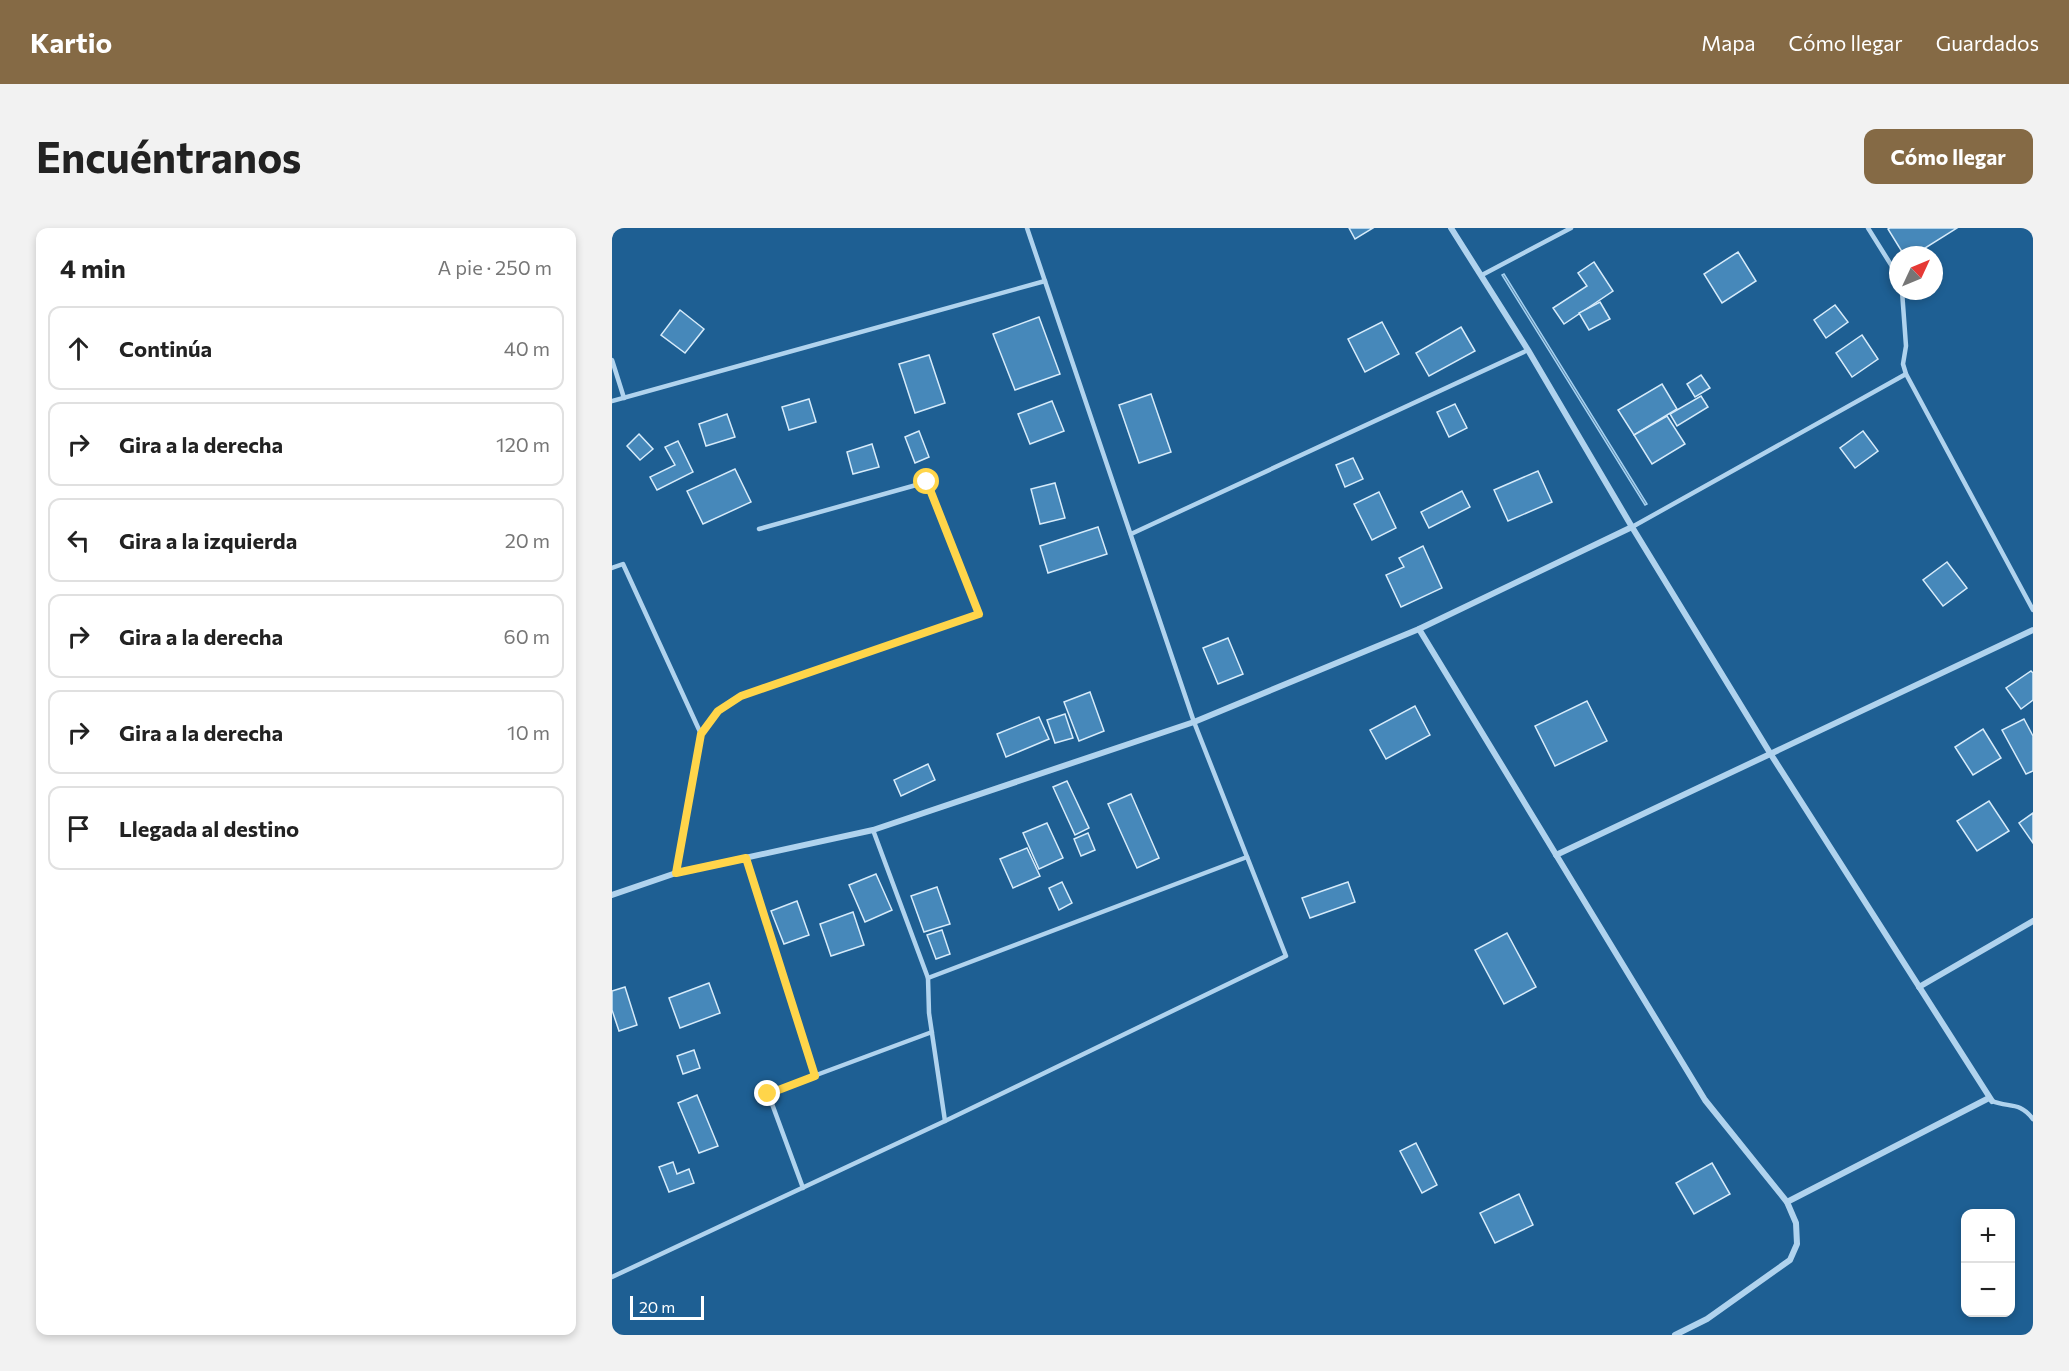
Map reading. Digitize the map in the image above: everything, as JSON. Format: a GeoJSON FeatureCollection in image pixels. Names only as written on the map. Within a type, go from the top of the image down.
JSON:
{"type":"FeatureCollection","features":[{"type":"Feature","properties":{"kind":"street"},"geometry":{"type":"LineString","coordinates":[[1451,228],[1528,350],[1632,527],[1770,753],[1990,1099],[1787,1202]]}},
{"type":"Feature","properties":{"kind":"street"},"geometry":{"type":"LineString","coordinates":[[612,895],[676,873],[873,830],[1194,722],[1419,629],[1632,527]]}},
{"type":"Feature","properties":{"kind":"street"},"geometry":{"type":"LineString","coordinates":[[1419,629],[1705,1100],[1787,1202],[1796,1223],[1797,1244],[1790,1260],[1707,1319],[1675,1335]]}},
{"type":"Feature","properties":{"kind":"street"},"geometry":{"type":"LineString","coordinates":[[1556,855],[2033,630]]}},
{"type":"Feature","properties":{"kind":"street"},"geometry":{"type":"LineString","coordinates":[[1919,987],[2033,921]]}},
{"type":"Feature","properties":{"kind":"lane"},"geometry":{"type":"LineString","coordinates":[[612,1277],[945,1121],[1286,956],[1194,722],[1027,228]]}},
{"type":"Feature","properties":{"kind":"lane"},"geometry":{"type":"LineString","coordinates":[[1482,275],[1571,228]]}},
{"type":"Feature","properties":{"kind":"lane"},"geometry":{"type":"LineString","coordinates":[[1868,228],[1889,260]]}},
{"type":"Feature","properties":{"kind":"lane"},"geometry":{"type":"LineString","coordinates":[[612,401],[1045,281]]}},
{"type":"Feature","properties":{"kind":"lane"},"geometry":{"type":"LineString","coordinates":[[1903,300],[1906,346],[1903,364],[1906,374],[2033,610]]}},
{"type":"Feature","properties":{"kind":"lane"},"geometry":{"type":"LineString","coordinates":[[1131,534],[1528,350]]}},
{"type":"Feature","properties":{"kind":"lane"},"geometry":{"type":"LineString","coordinates":[[612,360],[624,398]]}},
{"type":"Feature","properties":{"kind":"lane"},"geometry":{"type":"LineString","coordinates":[[1632,527],[1906,374]]}},
{"type":"Feature","properties":{"kind":"lane"},"geometry":{"type":"LineString","coordinates":[[676,873],[701,734],[718,711],[741,696],[979,614],[927,482],[759,529]]}},
{"type":"Feature","properties":{"kind":"lane"},"geometry":{"type":"LineString","coordinates":[[612,568],[623,564],[701,734]]}},
{"type":"Feature","properties":{"kind":"lane"},"geometry":{"type":"LineString","coordinates":[[873,830],[928,978],[929,1013],[945,1121]]}},
{"type":"Feature","properties":{"kind":"lane"},"geometry":{"type":"LineString","coordinates":[[928,978],[1247,857]]}},
{"type":"Feature","properties":{"kind":"lane"},"geometry":{"type":"LineString","coordinates":[[746,858],[815,1076]]}},
{"type":"Feature","properties":{"kind":"lane"},"geometry":{"type":"LineString","coordinates":[[803,1188],[768,1094],[932,1032]]}},
{"type":"Feature","properties":{"kind":"lane"},"geometry":{"type":"LineString","coordinates":[[1990,1099],[2018,1107],[2033,1119]]}},
{"type":"Feature","properties":{"kind":"water"},"geometry":{"type":"Polygon","coordinates":[[[1504,274],[1647,504],[1645,505],[1502,275],[1504,274]]]}},
{"type":"Feature","properties":{"kind":"building"},"geometry":{"type":"Polygon","coordinates":[[[1349,228],[1373,228],[1355,239],[1349,228]]]}},
{"type":"Feature","properties":{"kind":"building"},"geometry":{"type":"Polygon","coordinates":[[[1957,228],[1928,246],[1898,246],[1888,229],[1957,228]]]}},
{"type":"Feature","properties":{"kind":"building"},"geometry":{"type":"Polygon","coordinates":[[[1738,252],[1756,281],[1722,303],[1704,274],[1738,252]]]}},
{"type":"Feature","properties":{"kind":"building"},"geometry":{"type":"Polygon","coordinates":[[[1594,262],[1613,291],[1564,324],[1553,308],[1587,286],[1578,273],[1594,262]]]}},
{"type":"Feature","properties":{"kind":"building"},"geometry":{"type":"Polygon","coordinates":[[[1600,302],[1610,319],[1589,330],[1579,313],[1600,302]]]}},
{"type":"Feature","properties":{"kind":"building"},"geometry":{"type":"Polygon","coordinates":[[[1835,305],[1848,322],[1826,338],[1814,320],[1835,305]]]}},
{"type":"Feature","properties":{"kind":"building"},"geometry":{"type":"Polygon","coordinates":[[[680,310],[704,329],[685,353],[661,335],[680,310]]]}},
{"type":"Feature","properties":{"kind":"building"},"geometry":{"type":"Polygon","coordinates":[[[1039,317],[1060,374],[1015,390],[993,334],[1039,317]]]}},
{"type":"Feature","properties":{"kind":"building"},"geometry":{"type":"Polygon","coordinates":[[[1382,322],[1399,354],[1365,372],[1348,339],[1382,322]]]}},
{"type":"Feature","properties":{"kind":"building"},"geometry":{"type":"Polygon","coordinates":[[[1461,327],[1475,351],[1429,376],[1416,353],[1461,327]]]}},
{"type":"Feature","properties":{"kind":"building"},"geometry":{"type":"Polygon","coordinates":[[[1862,335],[1878,359],[1852,377],[1836,353],[1862,335]]]}},
{"type":"Feature","properties":{"kind":"building"},"geometry":{"type":"Polygon","coordinates":[[[929,355],[945,403],[915,413],[899,364],[929,355]]]}},
{"type":"Feature","properties":{"kind":"building"},"geometry":{"type":"Polygon","coordinates":[[[1701,375],[1710,388],[1695,397],[1687,384],[1701,375]]]}},
{"type":"Feature","properties":{"kind":"building"},"geometry":{"type":"Polygon","coordinates":[[[1662,384],[1677,409],[1634,435],[1618,410],[1662,384]]]}},
{"type":"Feature","properties":{"kind":"building"},"geometry":{"type":"Polygon","coordinates":[[[1151,394],[1171,452],[1139,463],[1119,405],[1151,394]]]}},
{"type":"Feature","properties":{"kind":"building"},"geometry":{"type":"Polygon","coordinates":[[[1701,396],[1708,407],[1677,426],[1670,414],[1701,396]]]}},
{"type":"Feature","properties":{"kind":"building"},"geometry":{"type":"Polygon","coordinates":[[[809,399],[816,422],[789,430],[782,407],[809,399]]]}},
{"type":"Feature","properties":{"kind":"building"},"geometry":{"type":"Polygon","coordinates":[[[1052,401],[1064,431],[1030,444],[1018,414],[1052,401]]]}},
{"type":"Feature","properties":{"kind":"building"},"geometry":{"type":"Polygon","coordinates":[[[1455,404],[1467,428],[1449,437],[1437,412],[1455,404]]]}},
{"type":"Feature","properties":{"kind":"building"},"geometry":{"type":"Polygon","coordinates":[[[727,414],[735,437],[706,446],[699,424],[727,414]]]}},
{"type":"Feature","properties":{"kind":"building"},"geometry":{"type":"Polygon","coordinates":[[[1667,416],[1685,444],[1652,464],[1634,435],[1667,416]]]}},
{"type":"Feature","properties":{"kind":"building"},"geometry":{"type":"Polygon","coordinates":[[[919,431],[929,457],[915,463],[905,437],[919,431]]]}},
{"type":"Feature","properties":{"kind":"building"},"geometry":{"type":"Polygon","coordinates":[[[1863,431],[1878,451],[1855,468],[1840,448],[1863,431]]]}},
{"type":"Feature","properties":{"kind":"building"},"geometry":{"type":"Polygon","coordinates":[[[639,434],[653,449],[640,460],[627,446],[639,434]]]}},
{"type":"Feature","properties":{"kind":"building"},"geometry":{"type":"Polygon","coordinates":[[[678,441],[693,472],[657,490],[650,477],[675,465],[665,447],[678,441]]]}},
{"type":"Feature","properties":{"kind":"building"},"geometry":{"type":"Polygon","coordinates":[[[872,444],[879,467],[853,474],[847,452],[872,444]]]}},
{"type":"Feature","properties":{"kind":"building"},"geometry":{"type":"Polygon","coordinates":[[[1353,458],[1363,479],[1345,487],[1336,465],[1353,458]]]}},
{"type":"Feature","properties":{"kind":"building"},"geometry":{"type":"Polygon","coordinates":[[[735,469],[751,502],[703,524],[687,491],[735,469]]]}},
{"type":"Feature","properties":{"kind":"building"},"geometry":{"type":"Polygon","coordinates":[[[1538,471],[1552,502],[1508,521],[1494,490],[1538,471]]]}},
{"type":"Feature","properties":{"kind":"building"},"geometry":{"type":"Polygon","coordinates":[[[1055,483],[1065,518],[1040,524],[1031,489],[1055,483]]]}},
{"type":"Feature","properties":{"kind":"building"},"geometry":{"type":"Polygon","coordinates":[[[1462,491],[1470,507],[1429,528],[1421,512],[1462,491]]]}},
{"type":"Feature","properties":{"kind":"building"},"geometry":{"type":"Polygon","coordinates":[[[1379,492],[1396,528],[1372,540],[1354,504],[1379,492]]]}},
{"type":"Feature","properties":{"kind":"building"},"geometry":{"type":"Polygon","coordinates":[[[1098,527],[1107,554],[1048,573],[1040,546],[1098,527]]]}},
{"type":"Feature","properties":{"kind":"building"},"geometry":{"type":"Polygon","coordinates":[[[1423,546],[1442,588],[1401,607],[1386,575],[1404,567],[1399,558],[1423,546]]]}},
{"type":"Feature","properties":{"kind":"building"},"geometry":{"type":"Polygon","coordinates":[[[1947,562],[1967,588],[1943,606],[1923,580],[1947,562]]]}},
{"type":"Feature","properties":{"kind":"building"},"geometry":{"type":"Polygon","coordinates":[[[1228,638],[1243,674],[1218,684],[1203,648],[1228,638]]]}},
{"type":"Feature","properties":{"kind":"building"},"geometry":{"type":"Polygon","coordinates":[[[2031,671],[2033,673],[2033,700],[2021,709],[2006,688],[2031,671]]]}},
{"type":"Feature","properties":{"kind":"building"},"geometry":{"type":"Polygon","coordinates":[[[1090,692],[1104,731],[1079,741],[1064,702],[1090,692]]]}},
{"type":"Feature","properties":{"kind":"building"},"geometry":{"type":"Polygon","coordinates":[[[1587,701],[1607,741],[1555,766],[1535,726],[1587,701]]]}},
{"type":"Feature","properties":{"kind":"building"},"geometry":{"type":"Polygon","coordinates":[[[1415,706],[1430,735],[1386,759],[1370,730],[1415,706]]]}},
{"type":"Feature","properties":{"kind":"building"},"geometry":{"type":"Polygon","coordinates":[[[1065,714],[1073,738],[1055,743],[1047,720],[1065,714]]]}},
{"type":"Feature","properties":{"kind":"building"},"geometry":{"type":"Polygon","coordinates":[[[1039,717],[1049,739],[1006,757],[997,734],[1039,717]]]}},
{"type":"Feature","properties":{"kind":"building"},"geometry":{"type":"Polygon","coordinates":[[[2024,719],[2033,736],[2033,771],[2026,774],[2002,730],[2024,719]]]}},
{"type":"Feature","properties":{"kind":"building"},"geometry":{"type":"Polygon","coordinates":[[[1983,729],[2001,758],[1973,775],[1955,747],[1983,729]]]}},
{"type":"Feature","properties":{"kind":"building"},"geometry":{"type":"Polygon","coordinates":[[[928,764],[935,780],[901,796],[894,780],[928,764]]]}},
{"type":"Feature","properties":{"kind":"building"},"geometry":{"type":"Polygon","coordinates":[[[1067,781],[1089,828],[1075,835],[1053,787],[1067,781]]]}},
{"type":"Feature","properties":{"kind":"building"},"geometry":{"type":"Polygon","coordinates":[[[1131,794],[1159,858],[1137,868],[1108,804],[1131,794]]]}},
{"type":"Feature","properties":{"kind":"building"},"geometry":{"type":"Polygon","coordinates":[[[1989,801],[2009,831],[1977,851],[1957,821],[1989,801]]]}},
{"type":"Feature","properties":{"kind":"building"},"geometry":{"type":"Polygon","coordinates":[[[2033,813],[2033,843],[2019,823],[2033,813]]]}},
{"type":"Feature","properties":{"kind":"building"},"geometry":{"type":"Polygon","coordinates":[[[1047,823],[1063,858],[1039,869],[1023,833],[1047,823]]]}},
{"type":"Feature","properties":{"kind":"building"},"geometry":{"type":"Polygon","coordinates":[[[1088,833],[1095,850],[1081,856],[1074,839],[1088,833]]]}},
{"type":"Feature","properties":{"kind":"building"},"geometry":{"type":"Polygon","coordinates":[[[1027,848],[1040,876],[1013,888],[1000,859],[1027,848]]]}},
{"type":"Feature","properties":{"kind":"building"},"geometry":{"type":"Polygon","coordinates":[[[876,874],[892,910],[865,922],[849,885],[876,874]]]}},
{"type":"Feature","properties":{"kind":"building"},"geometry":{"type":"Polygon","coordinates":[[[1062,882],[1072,903],[1059,910],[1049,888],[1062,882]]]}},
{"type":"Feature","properties":{"kind":"building"},"geometry":{"type":"Polygon","coordinates":[[[1348,882],[1355,902],[1310,918],[1302,898],[1348,882]]]}},
{"type":"Feature","properties":{"kind":"building"},"geometry":{"type":"Polygon","coordinates":[[[937,887],[950,924],[924,932],[911,896],[937,887]]]}},
{"type":"Feature","properties":{"kind":"building"},"geometry":{"type":"Polygon","coordinates":[[[797,901],[809,935],[784,944],[771,911],[797,901]]]}},
{"type":"Feature","properties":{"kind":"building"},"geometry":{"type":"Polygon","coordinates":[[[853,912],[864,945],[831,956],[820,924],[853,912]]]}},
{"type":"Feature","properties":{"kind":"building"},"geometry":{"type":"Polygon","coordinates":[[[942,930],[950,954],[936,959],[927,935],[942,930]]]}},
{"type":"Feature","properties":{"kind":"building"},"geometry":{"type":"Polygon","coordinates":[[[1507,933],[1536,987],[1504,1004],[1475,950],[1507,933]]]}},
{"type":"Feature","properties":{"kind":"building"},"geometry":{"type":"Polygon","coordinates":[[[709,983],[720,1013],[680,1028],[669,998],[709,983]]]}},
{"type":"Feature","properties":{"kind":"building"},"geometry":{"type":"Polygon","coordinates":[[[625,987],[637,1025],[619,1031],[612,1010],[612,991],[625,987]]]}},
{"type":"Feature","properties":{"kind":"building"},"geometry":{"type":"Polygon","coordinates":[[[694,1050],[700,1068],[683,1074],[677,1056],[694,1050]]]}},
{"type":"Feature","properties":{"kind":"building"},"geometry":{"type":"Polygon","coordinates":[[[697,1095],[718,1146],[699,1153],[678,1103],[697,1095]]]}},
{"type":"Feature","properties":{"kind":"building"},"geometry":{"type":"Polygon","coordinates":[[[1416,1143],[1437,1185],[1422,1193],[1400,1151],[1416,1143]]]}},
{"type":"Feature","properties":{"kind":"building"},"geometry":{"type":"Polygon","coordinates":[[[673,1162],[677,1174],[689,1169],[694,1183],[669,1192],[659,1167],[673,1162]]]}},
{"type":"Feature","properties":{"kind":"building"},"geometry":{"type":"Polygon","coordinates":[[[1712,1163],[1730,1194],[1694,1214],[1676,1183],[1712,1163]]]}},
{"type":"Feature","properties":{"kind":"building"},"geometry":{"type":"Polygon","coordinates":[[[1519,1194],[1533,1225],[1495,1243],[1480,1213],[1519,1194]]]}},
{"type":"Feature","properties":{"kind":"route"},"geometry":{"type":"LineString","coordinates":[[768,1094],[815,1076],[746,858],[676,873],[701,734],[718,711],[741,696],[979,614],[927,482]]}}]}
